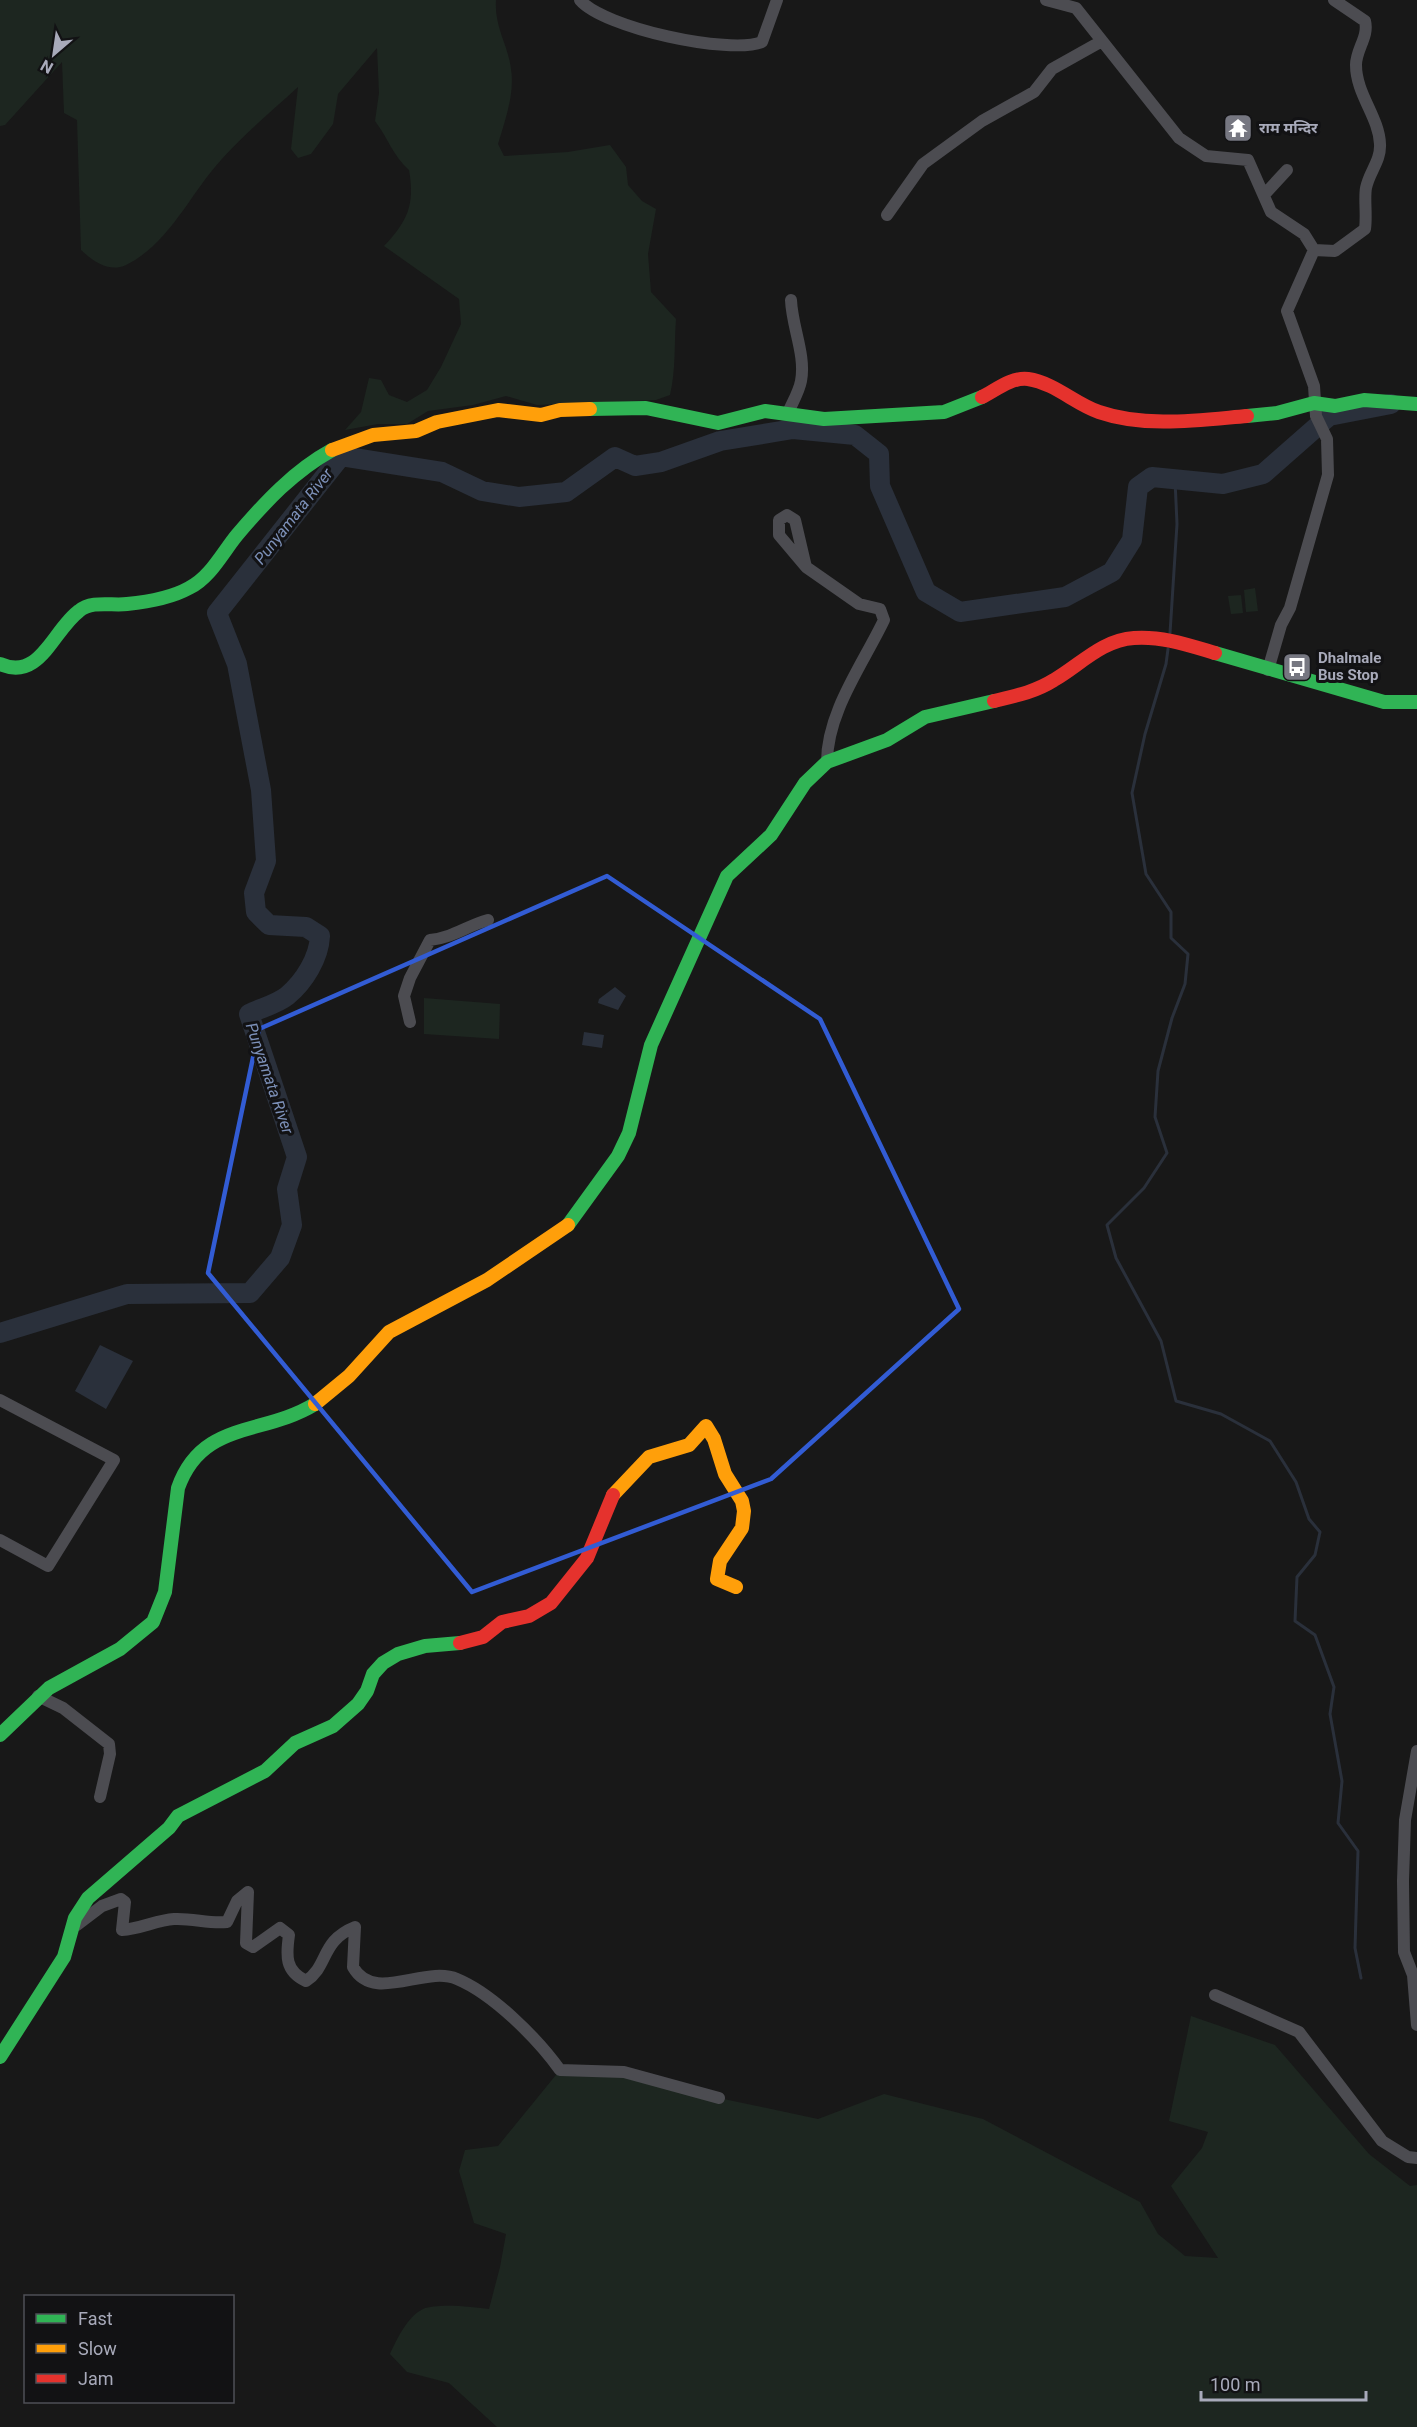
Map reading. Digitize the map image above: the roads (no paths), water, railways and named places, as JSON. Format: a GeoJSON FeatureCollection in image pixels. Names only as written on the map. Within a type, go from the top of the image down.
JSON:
{"type":"FeatureCollection","features":[{"type":"Feature","properties":{"kind":"street"},"geometry":{"type":"LineString","coordinates":[[580,0],[597,13],[658,34],[699,42],[750,47],[762,42],[777,0]]}},
{"type":"Feature","properties":{"kind":"street"},"geometry":{"type":"LineString","coordinates":[[1046,0],[1076,9],[1179,138],[1206,156],[1248,160],[1271,212],[1304,234],[1314,250]]}},
{"type":"Feature","properties":{"kind":"street"},"geometry":{"type":"LineString","coordinates":[[1314,250],[1335,251],[1365,229],[1368,210],[1365,189],[1377,164],[1380,145],[1360,89],[1356,64],[1367,30],[1365,21],[1334,0]]}},
{"type":"Feature","properties":{"kind":"street"},"geometry":{"type":"LineString","coordinates":[[887,215],[923,164],[982,121],[1034,92],[1052,69],[1102,41]]}},
{"type":"Feature","properties":{"kind":"street"},"geometry":{"type":"LineString","coordinates":[[1264,195],[1287,170]]}},
{"type":"Feature","properties":{"kind":"street"},"geometry":{"type":"LineString","coordinates":[[1268,670],[1281,625],[1290,608],[1328,476],[1327,439],[1315,410],[1314,386],[1287,311],[1314,250]]}},
{"type":"Feature","properties":{"kind":"street"},"geometry":{"type":"LineString","coordinates":[[788,413],[801,381],[799,344],[792,320],[791,300]]}},
{"type":"Feature","properties":{"kind":"street"},"geometry":{"type":"LineString","coordinates":[[0,664],[9,669],[24,669],[33,664],[78,610],[89,604],[128,604],[169,596],[190,588],[205,576],[238,534],[296,472],[338,447],[373,435],[416,431],[437,422],[498,410],[542,416],[560,410],[646,408],[718,423],[765,411],[824,419],[944,412],[981,398],[1015,379],[1029,379],[1059,390],[1099,412],[1125,418],[1183,421],[1315,410],[1364,400],[1417,404]]}},
{"type":"Feature","properties":{"kind":"street"},"geometry":{"type":"LineString","coordinates":[[806,567],[859,604],[880,609],[884,620],[837,715],[827,746],[827,762]]}},
{"type":"Feature","properties":{"kind":"street"},"geometry":{"type":"LineString","coordinates":[[0,1735],[38,1696],[137,1636],[154,1620],[160,1611],[167,1576],[176,1498],[184,1472],[201,1450],[234,1432],[302,1410],[325,1397],[344,1381],[375,1343],[389,1332],[487,1280],[573,1222],[598,1181],[618,1156],[628,1133],[651,1045],[686,970],[719,889],[727,876],[771,835],[805,783],[827,762],[887,740],[925,717],[1032,692],[1055,680],[1090,654],[1113,643],[1132,638],[1157,638],[1181,643],[1384,702],[1417,702]]}},
{"type":"Feature","properties":{"kind":"street"},"geometry":{"type":"LineString","coordinates":[[410,1022],[404,996],[410,978],[430,940],[459,934],[474,924],[488,920]]}},
{"type":"Feature","properties":{"kind":"street"},"geometry":{"type":"LineString","coordinates":[[0,1400],[114,1460],[48,1566],[0,1540]]}},
{"type":"Feature","properties":{"kind":"street"},"geometry":{"type":"LineString","coordinates":[[0,2057],[64,1957],[75,1918],[88,1898],[169,1828],[178,1816],[265,1771],[295,1743],[333,1726],[358,1704],[368,1691],[373,1674],[383,1663],[398,1654],[425,1646],[460,1643],[483,1637],[502,1622],[529,1616],[550,1603],[587,1558],[609,1500],[619,1487],[649,1457],[689,1445],[706,1426],[717,1442],[728,1481],[739,1496],[745,1511],[744,1524],[738,1538],[718,1558],[717,1580],[736,1587]]}},
{"type":"Feature","properties":{"kind":"street"},"geometry":{"type":"LineString","coordinates":[[38,1696],[63,1708],[109,1744],[110,1754],[100,1797]]}},
{"type":"Feature","properties":{"kind":"street"},"geometry":{"type":"LineString","coordinates":[[1417,1751],[1406,1820],[1403,1881],[1404,1952],[1413,1975],[1417,2025]]}},
{"type":"Feature","properties":{"kind":"street"},"geometry":{"type":"LineString","coordinates":[[72,1930],[88,1914],[121,1899],[125,1902],[122,1930],[138,1929],[170,1919],[195,1918],[227,1923],[237,1901],[248,1892],[246,1943],[253,1947],[280,1928],[285,1931],[288,1935],[286,1959],[294,1975],[306,1981],[313,1976],[339,1933],[355,1927],[353,1967],[356,1972],[372,1982],[388,1984],[439,1975],[456,1978],[499,2007],[547,2052],[560,2070],[624,2072],[719,2098]]}},
{"type":"Feature","properties":{"kind":"street"},"geometry":{"type":"LineString","coordinates":[[1215,1995],[1299,2032],[1382,2141],[1408,2157],[1417,2158]]}},
{"type":"Feature","properties":{"kind":"waterway","name":"Punyamata River"},"geometry":{"type":"LineString","coordinates":[[0,1333],[127,1294],[250,1293],[280,1258],[292,1225],[287,1189],[297,1157],[249,1014],[283,999],[299,984],[314,961],[320,936],[306,927],[269,925],[256,912],[254,893],[266,861],[261,790],[237,664],[217,613],[341,456],[442,472],[482,491],[519,497],[566,492],[615,457],[635,466],[661,462],[720,441],[793,429],[855,435],[879,454],[880,486],[926,592],[960,612],[1065,597],[1112,572],[1132,540],[1138,487],[1152,477],[1223,484],[1263,474],[1329,416],[1391,404]]}},
{"type":"Feature","properties":{"kind":"waterway"},"geometry":{"type":"LineString","coordinates":[[1170,633],[1177,524],[1175,480]]}},
{"type":"Feature","properties":{"kind":"waterway"},"geometry":{"type":"LineString","coordinates":[[1168,649],[1132,793],[1146,874],[1171,912],[1171,938],[1188,954],[1185,984],[1172,1018],[1158,1071],[1155,1117],[1167,1153],[1144,1188],[1107,1225],[1116,1258],[1161,1341],[1176,1401],[1221,1414],[1270,1441],[1296,1482],[1309,1519],[1320,1532],[1315,1555],[1297,1577],[1295,1621],[1315,1635],[1334,1687],[1330,1714],[1342,1781],[1338,1823],[1358,1851],[1355,1948],[1361,1978]]}},
{"type":"Feature","properties":{"kind":"place","name":"राम मन्दिर"},"geometry":{"type":"Point","coordinates":[1238,128]}},
{"type":"Feature","properties":{"kind":"place","name":"Dhalmale Bus Stop"},"geometry":{"type":"Point","coordinates":[1297,667]}}]}
